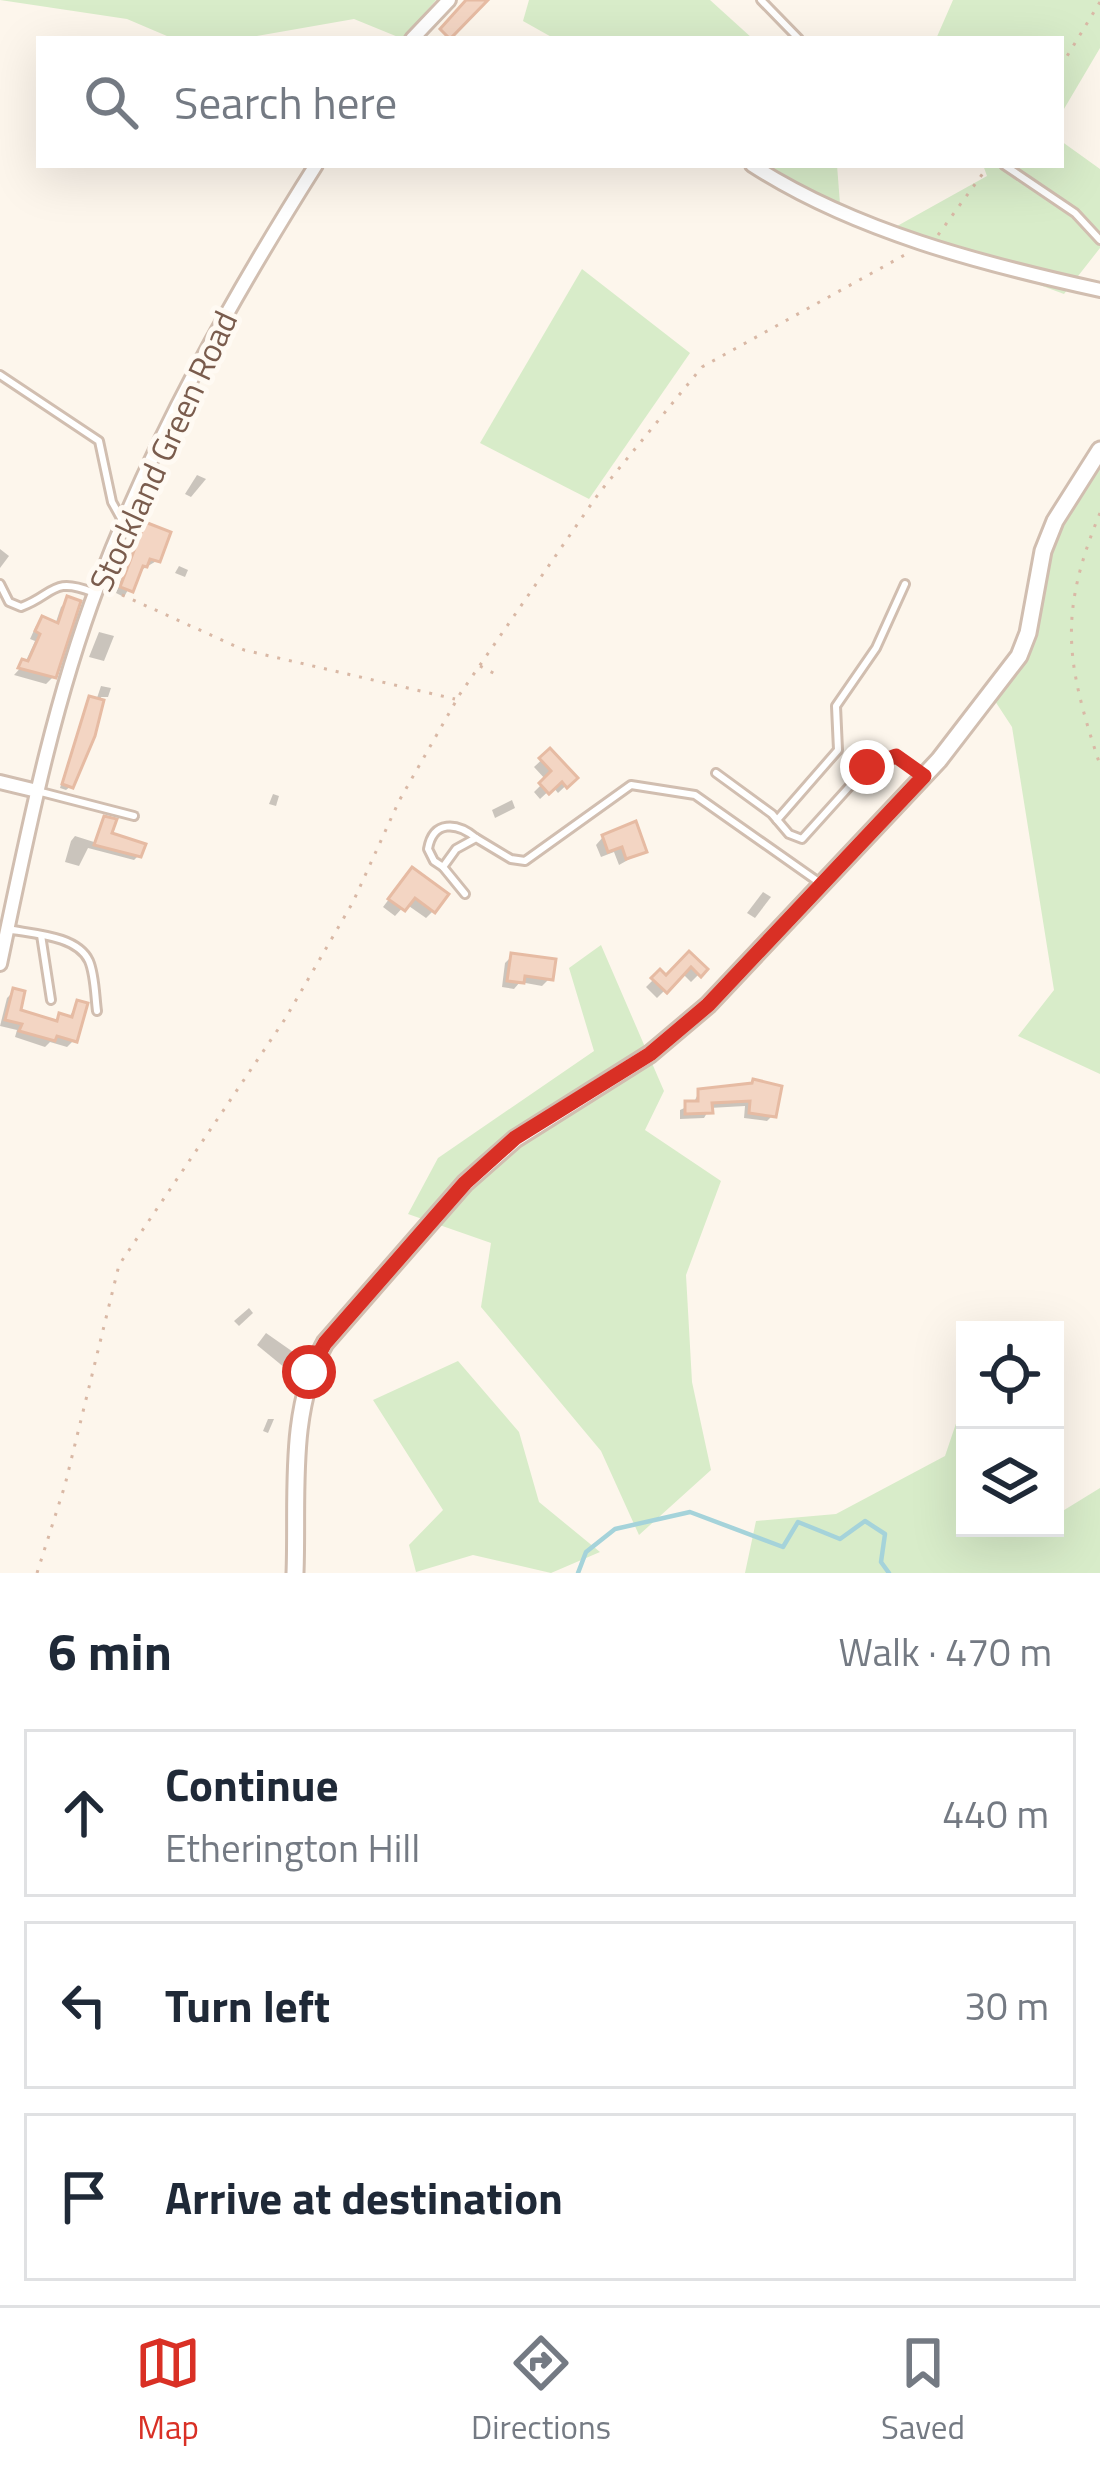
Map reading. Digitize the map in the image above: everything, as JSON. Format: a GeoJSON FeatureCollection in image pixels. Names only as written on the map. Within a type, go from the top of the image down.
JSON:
{"type":"FeatureCollection","features":[{"type":"Feature","properties":{"kind":"street"},"geometry":{"type":"LineString","coordinates":[[415,36],[449,0]]}},
{"type":"Feature","properties":{"kind":"street","name":"Stockland Green Road"},"geometry":{"type":"LineString","coordinates":[[0,964],[37,791],[97,589],[244,279],[314,168]]}},
{"type":"Feature","properties":{"kind":"street"},"geometry":{"type":"LineString","coordinates":[[757,168],[778,182],[925,242],[973,259],[1100,290]]}},
{"type":"Feature","properties":{"kind":"street"},"geometry":{"type":"LineString","coordinates":[[295,1573],[300,1409],[309,1372],[325,1343],[465,1183],[515,1138],[650,1054],[708,1005],[924,776],[1019,656],[1049,536],[1074,486],[1100,450]]}},
{"type":"Feature","properties":{"kind":"street"},"geometry":{"type":"LineString","coordinates":[[0,782],[37,791]]}},
{"type":"Feature","properties":{"kind":"lane"},"geometry":{"type":"LineString","coordinates":[[761,0],[796,36]]}},
{"type":"Feature","properties":{"kind":"lane"},"geometry":{"type":"LineString","coordinates":[[1008,168],[1075,213],[1100,240]]}},
{"type":"Feature","properties":{"kind":"lane"},"geometry":{"type":"LineString","coordinates":[[0,374],[99,441],[112,502],[124,524]]}},
{"type":"Feature","properties":{"kind":"lane"},"geometry":{"type":"LineString","coordinates":[[0,584],[9,602],[21,608],[57,585],[97,589]]}},
{"type":"Feature","properties":{"kind":"lane"},"geometry":{"type":"LineString","coordinates":[[777,820],[838,750],[836,706],[876,648],[905,584]]}},
{"type":"Feature","properties":{"kind":"lane"},"geometry":{"type":"LineString","coordinates":[[716,773],[802,839],[867,767],[896,756],[924,776]]}},
{"type":"Feature","properties":{"kind":"lane"},"geometry":{"type":"LineString","coordinates":[[465,894],[428,850],[438,830],[451,824],[511,859],[525,861],[631,785],[695,795],[820,883]]}},
{"type":"Feature","properties":{"kind":"lane"},"geometry":{"type":"LineString","coordinates":[[37,791],[134,816]]}},
{"type":"Feature","properties":{"kind":"lane"},"geometry":{"type":"LineString","coordinates":[[443,867],[456,849],[476,838]]}},
{"type":"Feature","properties":{"kind":"lane"},"geometry":{"type":"LineString","coordinates":[[8,929],[70,943],[90,962],[97,1011]]}},
{"type":"Feature","properties":{"kind":"lane"},"geometry":{"type":"LineString","coordinates":[[41,935],[51,1000]]}},
{"type":"Feature","properties":{"kind":"path"},"geometry":{"type":"LineString","coordinates":[[1064,61],[1100,2]]}},
{"type":"Feature","properties":{"kind":"path"},"geometry":{"type":"LineString","coordinates":[[37,1573],[65,1486],[119,1265],[285,1019],[353,902],[400,801],[479,666],[599,493],[702,367],[944,230],[987,168]]}},
{"type":"Feature","properties":{"kind":"path"},"geometry":{"type":"LineString","coordinates":[[1100,513],[1080,559],[1072,599],[1071,661],[1100,765]]}},
{"type":"Feature","properties":{"kind":"path"},"geometry":{"type":"LineString","coordinates":[[97,589],[244,650],[457,700]]}},
{"type":"Feature","properties":{"kind":"path"},"geometry":{"type":"LineString","coordinates":[[479,666],[501,677]]}},
{"type":"Feature","properties":{"kind":"green space"},"geometry":{"type":"Polygon","coordinates":[[[0,0],[436,0],[406,36],[354,19],[256,36],[167,36],[127,19],[0,0]]]}},
{"type":"Feature","properties":{"kind":"green space"},"geometry":{"type":"Polygon","coordinates":[[[529,0],[710,0],[750,36],[550,36],[523,21],[529,0]]]}},
{"type":"Feature","properties":{"kind":"green space"},"geometry":{"type":"Polygon","coordinates":[[[953,0],[1100,0],[1100,48],[1064,109],[1064,36],[937,36],[953,0]]]}},
{"type":"Feature","properties":{"kind":"green space"},"geometry":{"type":"Polygon","coordinates":[[[1064,143],[1100,169],[1100,248],[1064,294],[890,230],[987,176],[984,168],[1064,168],[1064,143]]]}},
{"type":"Feature","properties":{"kind":"green space"},"geometry":{"type":"Polygon","coordinates":[[[768,168],[837,168],[840,204],[768,168]]]}},
{"type":"Feature","properties":{"kind":"green space"},"geometry":{"type":"Polygon","coordinates":[[[582,269],[690,353],[589,499],[480,443],[582,269]]]}},
{"type":"Feature","properties":{"kind":"green space"},"geometry":{"type":"Polygon","coordinates":[[[1100,462],[1100,1074],[1018,1036],[1054,990],[1012,727],[995,701],[1022,662],[1055,537],[1100,462]]]}},
{"type":"Feature","properties":{"kind":"green space"},"geometry":{"type":"Polygon","coordinates":[[[601,945],[664,1091],[645,1130],[721,1181],[686,1275],[692,1382],[711,1470],[639,1535],[601,1451],[481,1307],[491,1243],[408,1214],[438,1158],[594,1051],[569,968],[601,945]]]}},
{"type":"Feature","properties":{"kind":"green space"},"geometry":{"type":"Polygon","coordinates":[[[458,1361],[519,1432],[539,1502],[600,1552],[551,1573],[473,1555],[416,1572],[409,1545],[443,1510],[373,1400],[458,1361]]]}},
{"type":"Feature","properties":{"kind":"green space"},"geometry":{"type":"Polygon","coordinates":[[[956,1424],[956,1537],[1064,1537],[1064,1510],[1100,1488],[1100,1573],[745,1573],[756,1521],[836,1514],[945,1456],[956,1424]]]}},
{"type":"Feature","properties":{"kind":"building"},"geometry":{"type":"Polygon","coordinates":[[[466,0],[488,0],[453,36],[440,29],[466,0]]]}},
{"type":"Feature","properties":{"kind":"building"},"geometry":{"type":"Polygon","coordinates":[[[145,522],[171,532],[160,562],[150,559],[143,566],[133,592],[120,587],[145,522]]]}},
{"type":"Feature","properties":{"kind":"building"},"geometry":{"type":"Polygon","coordinates":[[[67,596],[81,601],[56,678],[18,668],[22,659],[28,661],[42,616],[58,623],[67,596]]]}},
{"type":"Feature","properties":{"kind":"building"},"geometry":{"type":"Polygon","coordinates":[[[89,696],[104,700],[73,788],[62,784],[89,696]]]}},
{"type":"Feature","properties":{"kind":"building"},"geometry":{"type":"Polygon","coordinates":[[[550,748],[578,778],[567,788],[562,782],[549,794],[539,783],[551,771],[539,758],[550,748]]]}},
{"type":"Feature","properties":{"kind":"building"},"geometry":{"type":"Polygon","coordinates":[[[104,816],[117,819],[112,833],[146,844],[141,857],[94,845],[104,816]]]}},
{"type":"Feature","properties":{"kind":"building"},"geometry":{"type":"Polygon","coordinates":[[[636,821],[647,852],[626,859],[622,847],[608,852],[602,835],[636,821]]]}},
{"type":"Feature","properties":{"kind":"building"},"geometry":{"type":"Polygon","coordinates":[[[412,867],[449,894],[435,913],[415,898],[405,911],[388,899],[412,867]]]}},
{"type":"Feature","properties":{"kind":"building"},"geometry":{"type":"Polygon","coordinates":[[[689,951],[708,969],[701,977],[691,967],[667,993],[651,978],[660,969],[666,975],[689,951]]]}},
{"type":"Feature","properties":{"kind":"building"},"geometry":{"type":"Polygon","coordinates":[[[511,953],[556,959],[553,980],[525,976],[524,983],[507,981],[511,953]]]}},
{"type":"Feature","properties":{"kind":"building"},"geometry":{"type":"Polygon","coordinates":[[[13,988],[25,991],[21,1010],[57,1021],[59,1013],[72,1017],[77,1000],[88,1003],[77,1042],[19,1031],[22,1024],[5,1020],[13,988]]]}},
{"type":"Feature","properties":{"kind":"building"},"geometry":{"type":"Polygon","coordinates":[[[753,1079],[782,1086],[776,1117],[749,1113],[750,1101],[712,1103],[713,1113],[685,1114],[685,1101],[698,1101],[698,1089],[752,1083],[753,1079]]]}},
{"type":"Feature","properties":{"kind":"waterway"},"geometry":{"type":"LineString","coordinates":[[578,1573],[586,1552],[615,1529],[690,1512],[783,1547],[798,1522],[840,1539],[865,1521],[885,1534],[881,1562],[889,1573]]}},
{"type":"Feature","properties":{"kind":"route"},"geometry":{"type":"LineString","coordinates":[[309,1372],[325,1343],[465,1183],[515,1138],[650,1054],[708,1005],[924,776],[896,756],[867,767]]}}]}
